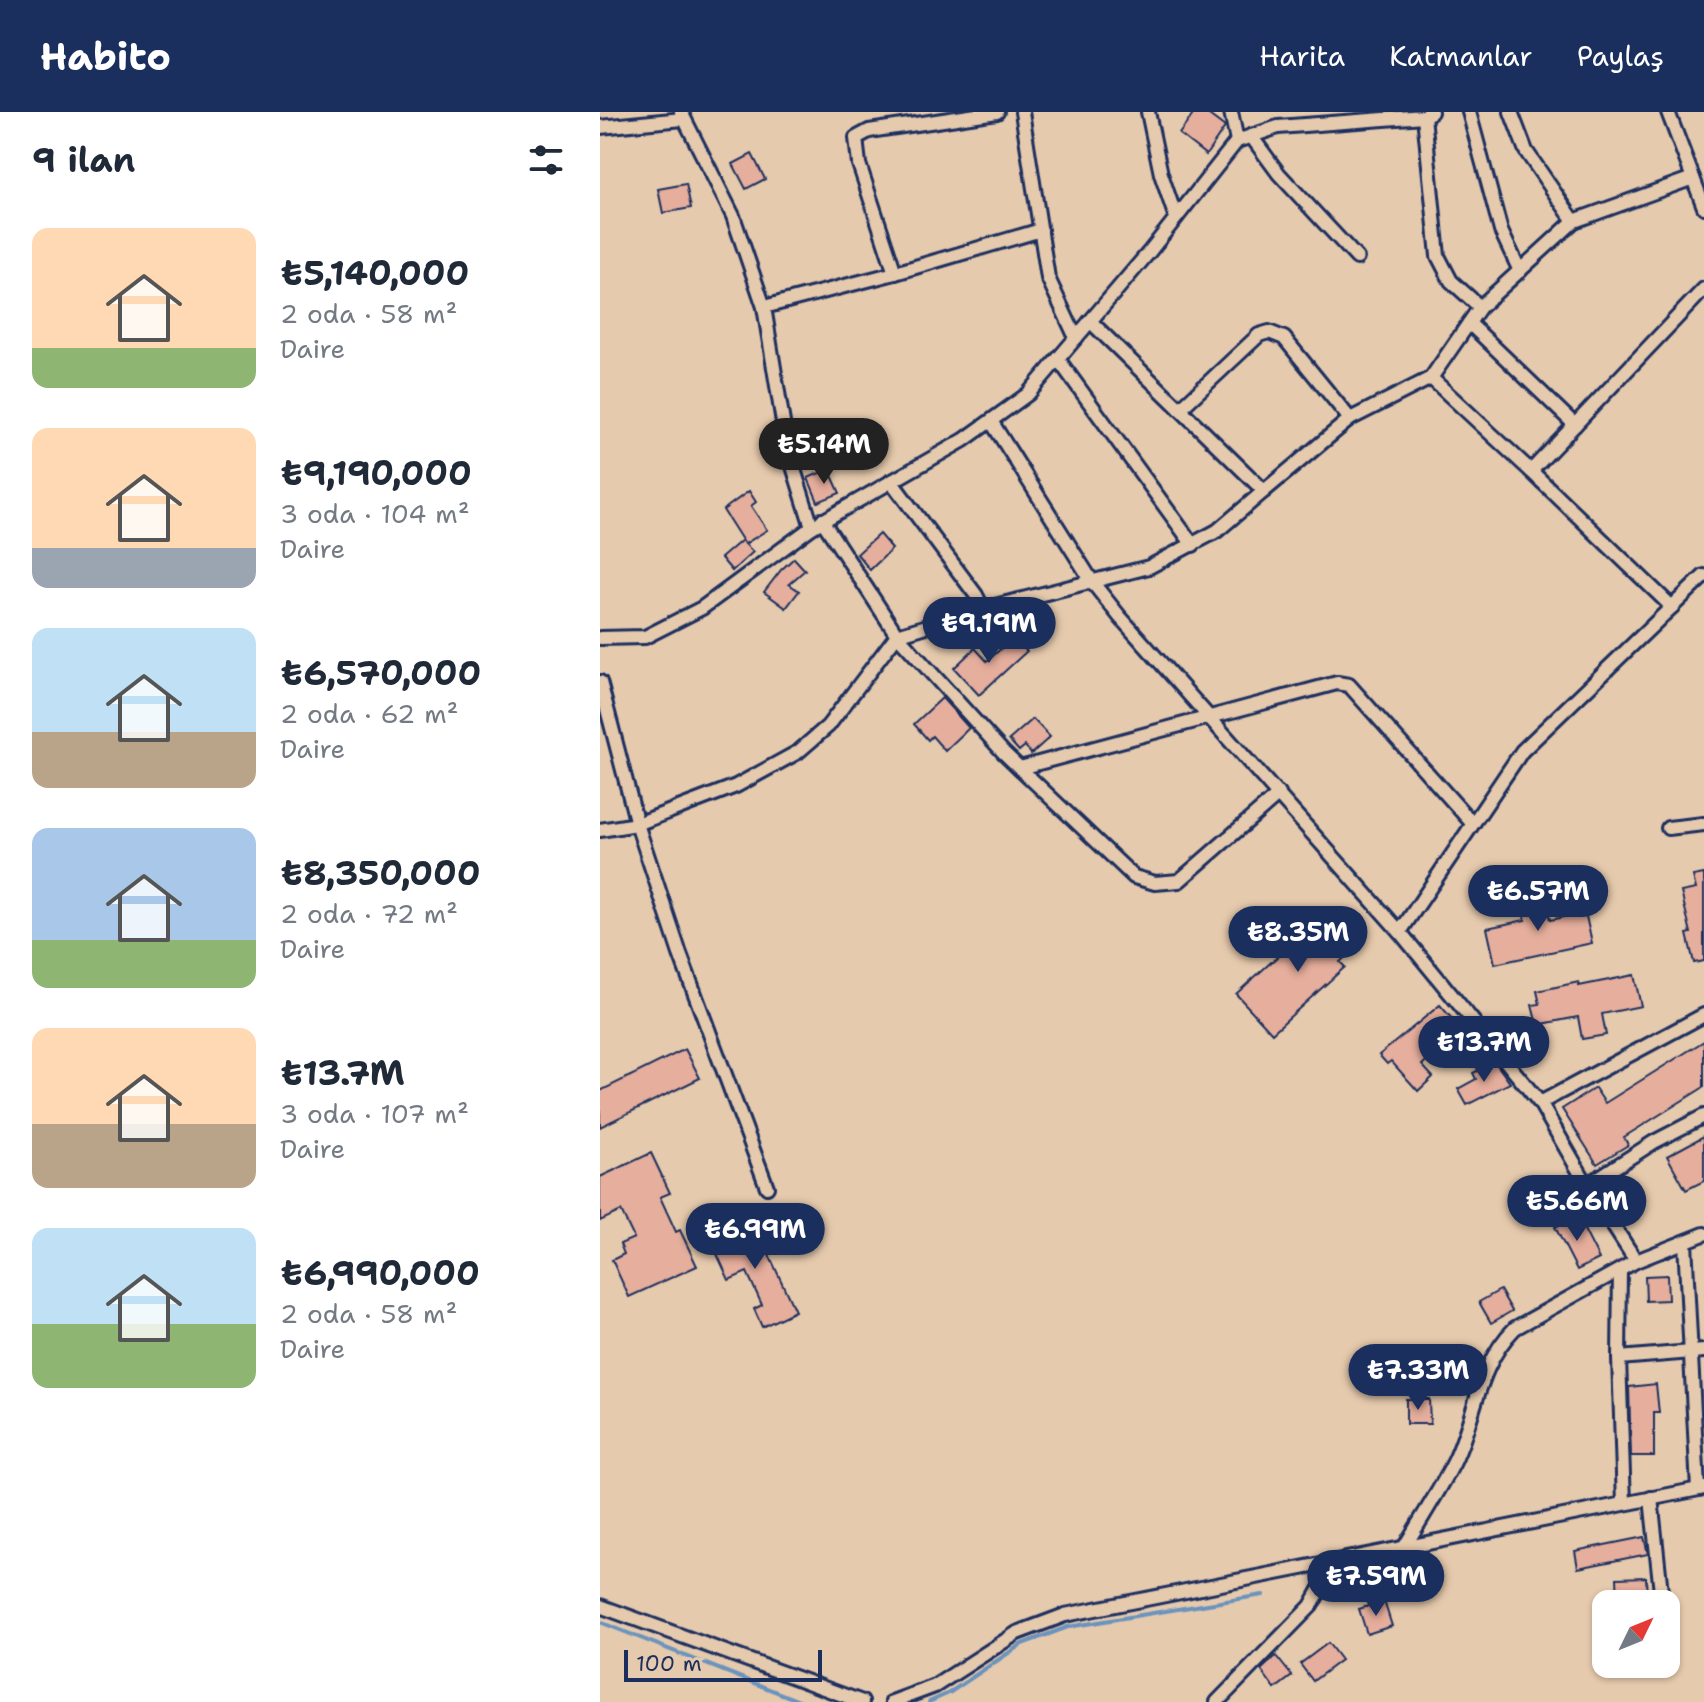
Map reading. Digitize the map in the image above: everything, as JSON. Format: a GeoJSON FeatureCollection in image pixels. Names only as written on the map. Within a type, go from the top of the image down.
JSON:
{"type":"FeatureCollection","features":[{"type":"Feature","properties":{"kind":"street"},"geometry":{"type":"LineString","coordinates":[[895,273],[859,164],[856,138],[869,131],[997,112]]}},
{"type":"Feature","properties":{"kind":"street"},"geometry":{"type":"LineString","coordinates":[[1022,112],[1048,278],[1076,338]]}},
{"type":"Feature","properties":{"kind":"street"},"geometry":{"type":"LineString","coordinates":[[1148,112],[1161,174],[1176,218]]}},
{"type":"Feature","properties":{"kind":"street"},"geometry":{"type":"LineString","coordinates":[[1231,112],[1237,141]]}},
{"type":"Feature","properties":{"kind":"street"},"geometry":{"type":"LineString","coordinates":[[1469,112],[1501,231],[1520,271]]}},
{"type":"Feature","properties":{"kind":"street"},"geometry":{"type":"LineString","coordinates":[[1511,112],[1526,151],[1574,221]]}},
{"type":"Feature","properties":{"kind":"street"},"geometry":{"type":"LineString","coordinates":[[1668,112],[1704,207]]}},
{"type":"Feature","properties":{"kind":"street"},"geometry":{"type":"LineString","coordinates":[[600,638],[645,637],[690,614],[817,524],[964,440],[1028,394],[1237,141],[1278,127],[1330,117],[1427,114],[1438,256],[1451,281],[1480,307]]}},
{"type":"Feature","properties":{"kind":"street"},"geometry":{"type":"LineString","coordinates":[[600,127],[682,116],[733,216],[764,307],[787,447],[817,524],[897,635],[1020,768],[1134,877],[1155,883],[1179,881],[1279,794]]}},
{"type":"Feature","properties":{"kind":"street"},"geometry":{"type":"LineString","coordinates":[[1251,136],[1279,174],[1357,258]]}},
{"type":"Feature","properties":{"kind":"street"},"geometry":{"type":"LineString","coordinates":[[600,830],[637,824],[736,786],[798,752],[828,726],[897,635],[983,609],[1149,567],[1217,531],[1350,419],[1431,378],[1480,307],[1574,221],[1691,174],[1704,164]]}},
{"type":"Feature","properties":{"kind":"street"},"geometry":{"type":"LineString","coordinates":[[764,307],[1041,230]]}},
{"type":"Feature","properties":{"kind":"street"},"geometry":{"type":"LineString","coordinates":[[1531,471],[1704,289]]}},
{"type":"Feature","properties":{"kind":"street"},"geometry":{"type":"LineString","coordinates":[[1090,321],[1264,491]]}},
{"type":"Feature","properties":{"kind":"street"},"geometry":{"type":"LineString","coordinates":[[1469,323],[1575,425]]}},
{"type":"Feature","properties":{"kind":"street"},"geometry":{"type":"LineString","coordinates":[[1180,409],[1259,335],[1269,332],[1284,338],[1350,419]]}},
{"type":"Feature","properties":{"kind":"street"},"geometry":{"type":"LineString","coordinates":[[1058,359],[1193,545]]}},
{"type":"Feature","properties":{"kind":"street"},"geometry":{"type":"LineString","coordinates":[[1431,378],[1672,607]]}},
{"type":"Feature","properties":{"kind":"street"},"geometry":{"type":"LineString","coordinates":[[991,421],[1093,583],[1400,932],[1540,1103],[1587,1185],[1636,1261]]}},
{"type":"Feature","properties":{"kind":"street"},"geometry":{"type":"LineString","coordinates":[[891,481],[976,595],[983,609]]}},
{"type":"Feature","properties":{"kind":"street"},"geometry":{"type":"LineString","coordinates":[[1400,932],[1522,751],[1704,576]]}},
{"type":"Feature","properties":{"kind":"street"},"geometry":{"type":"LineString","coordinates":[[600,682],[637,824],[680,954],[767,1187]]}},
{"type":"Feature","properties":{"kind":"street"},"geometry":{"type":"LineString","coordinates":[[1020,768],[1337,683],[1349,685],[1472,823]]}},
{"type":"Feature","properties":{"kind":"street"},"geometry":{"type":"LineString","coordinates":[[1668,828],[1704,824]]}},
{"type":"Feature","properties":{"kind":"street"},"geometry":{"type":"LineString","coordinates":[[1540,1103],[1704,1015]]}},
{"type":"Feature","properties":{"kind":"street"},"geometry":{"type":"LineString","coordinates":[[1587,1185],[1654,1142],[1704,1116]]}},
{"type":"Feature","properties":{"kind":"street"},"geometry":{"type":"LineString","coordinates":[[1404,1548],[1454,1461],[1488,1362],[1500,1343],[1515,1328],[1636,1261],[1704,1234]]}},
{"type":"Feature","properties":{"kind":"street"},"geometry":{"type":"LineString","coordinates":[[892,1702],[935,1686],[1017,1633],[1065,1615],[1701,1488],[1685,1242]]}},
{"type":"Feature","properties":{"kind":"street"},"geometry":{"type":"LineString","coordinates":[[1620,1270],[1619,1358],[1624,1503]]}},
{"type":"Feature","properties":{"kind":"street"},"geometry":{"type":"LineString","coordinates":[[1619,1358],[1704,1351]]}},
{"type":"Feature","properties":{"kind":"street"},"geometry":{"type":"LineString","coordinates":[[1651,1498],[1661,1590]]}},
{"type":"Feature","properties":{"kind":"street"},"geometry":{"type":"LineString","coordinates":[[1217,1702],[1311,1606],[1328,1576],[1346,1560]]}},
{"type":"Feature","properties":{"kind":"street"},"geometry":{"type":"LineString","coordinates":[[600,1606],[862,1702]]}},
{"type":"Feature","properties":{"kind":"building"},"geometry":{"type":"Polygon","coordinates":[[[1195,112],[1205,112],[1225,127],[1206,155],[1179,134],[1195,112]]]}},
{"type":"Feature","properties":{"kind":"building"},"geometry":{"type":"Polygon","coordinates":[[[752,154],[765,179],[746,189],[733,164],[752,154]]]}},
{"type":"Feature","properties":{"kind":"building"},"geometry":{"type":"Polygon","coordinates":[[[686,184],[691,208],[663,213],[658,189],[686,184]]]}},
{"type":"Feature","properties":{"kind":"building"},"geometry":{"type":"Polygon","coordinates":[[[829,469],[840,493],[818,502],[808,478],[829,469]]]}},
{"type":"Feature","properties":{"kind":"building"},"geometry":{"type":"Polygon","coordinates":[[[749,491],[756,502],[751,506],[767,530],[745,544],[753,552],[732,571],[721,558],[742,540],[744,543],[723,510],[749,491]]]}},
{"type":"Feature","properties":{"kind":"building"},"geometry":{"type":"Polygon","coordinates":[[[879,534],[892,549],[870,570],[857,554],[879,534]]]}},
{"type":"Feature","properties":{"kind":"building"},"geometry":{"type":"Polygon","coordinates":[[[794,558],[805,570],[789,584],[799,591],[786,608],[764,592],[794,558]]]}},
{"type":"Feature","properties":{"kind":"building"},"geometry":{"type":"Polygon","coordinates":[[[1014,637],[1027,651],[979,695],[954,668],[975,648],[987,661],[1014,637]]]}},
{"type":"Feature","properties":{"kind":"building"},"geometry":{"type":"Polygon","coordinates":[[[942,698],[969,728],[945,751],[932,736],[928,740],[914,724],[942,698]]]}},
{"type":"Feature","properties":{"kind":"building"},"geometry":{"type":"Polygon","coordinates":[[[1033,719],[1050,737],[1031,754],[1025,746],[1019,751],[1009,740],[1033,719]]]}},
{"type":"Feature","properties":{"kind":"building"},"geometry":{"type":"Polygon","coordinates":[[[1704,874],[1704,961],[1694,963],[1687,934],[1691,933],[1681,892],[1696,889],[1693,876],[1704,874]]]}},
{"type":"Feature","properties":{"kind":"building"},"geometry":{"type":"Polygon","coordinates":[[[1545,896],[1550,920],[1585,912],[1592,943],[1495,964],[1487,928],[1525,920],[1521,902],[1545,896]]]}},
{"type":"Feature","properties":{"kind":"building"},"geometry":{"type":"Polygon","coordinates":[[[1341,919],[1362,942],[1340,962],[1345,967],[1272,1033],[1236,994],[1311,926],[1320,937],[1341,919]]]}},
{"type":"Feature","properties":{"kind":"building"},"geometry":{"type":"Polygon","coordinates":[[[1634,975],[1641,1006],[1602,1014],[1606,1035],[1582,1039],[1578,1017],[1537,1025],[1532,1005],[1540,1004],[1537,991],[1634,975]]]}},
{"type":"Feature","properties":{"kind":"building"},"geometry":{"type":"Polygon","coordinates":[[[1440,1005],[1472,1042],[1448,1062],[1438,1050],[1422,1065],[1433,1077],[1418,1091],[1391,1061],[1387,1064],[1379,1055],[1440,1005]]]}},
{"type":"Feature","properties":{"kind":"building"},"geometry":{"type":"Polygon","coordinates":[[[1704,1041],[1704,1087],[1624,1137],[1628,1145],[1597,1164],[1562,1109],[1595,1088],[1605,1103],[1704,1041]]]}},
{"type":"Feature","properties":{"kind":"building"},"geometry":{"type":"Polygon","coordinates":[[[685,1049],[700,1078],[600,1127],[600,1091],[685,1049]]]}},
{"type":"Feature","properties":{"kind":"building"},"geometry":{"type":"Polygon","coordinates":[[[1495,1062],[1510,1083],[1467,1105],[1458,1089],[1476,1079],[1473,1073],[1495,1062]]]}},
{"type":"Feature","properties":{"kind":"building"},"geometry":{"type":"Polygon","coordinates":[[[1704,1136],[1704,1181],[1686,1190],[1667,1156],[1704,1136]]]}},
{"type":"Feature","properties":{"kind":"building"},"geometry":{"type":"Polygon","coordinates":[[[651,1153],[670,1193],[660,1197],[676,1232],[680,1230],[697,1266],[629,1297],[612,1260],[624,1254],[620,1244],[634,1238],[621,1211],[600,1221],[600,1177],[651,1153]]]}},
{"type":"Feature","properties":{"kind":"building"},"geometry":{"type":"Polygon","coordinates":[[[1577,1216],[1599,1259],[1577,1270],[1555,1227],[1577,1216]]]}},
{"type":"Feature","properties":{"kind":"building"},"geometry":{"type":"Polygon","coordinates":[[[754,1222],[795,1311],[762,1327],[754,1309],[762,1305],[747,1272],[729,1280],[711,1241],[754,1222]]]}},
{"type":"Feature","properties":{"kind":"building"},"geometry":{"type":"Polygon","coordinates":[[[1667,1275],[1668,1300],[1646,1301],[1645,1276],[1667,1275]]]}},
{"type":"Feature","properties":{"kind":"building"},"geometry":{"type":"Polygon","coordinates":[[[1500,1290],[1512,1311],[1491,1323],[1479,1302],[1500,1290]]]}},
{"type":"Feature","properties":{"kind":"building"},"geometry":{"type":"Polygon","coordinates":[[[1656,1384],[1659,1413],[1654,1413],[1654,1456],[1631,1456],[1629,1387],[1656,1384]]]}},
{"type":"Feature","properties":{"kind":"building"},"geometry":{"type":"Polygon","coordinates":[[[1406,1399],[1429,1399],[1430,1424],[1406,1424],[1406,1399]]]}},
{"type":"Feature","properties":{"kind":"building"},"geometry":{"type":"Polygon","coordinates":[[[1644,1537],[1648,1554],[1578,1568],[1575,1551],[1644,1537]]]}},
{"type":"Feature","properties":{"kind":"building"},"geometry":{"type":"Polygon","coordinates":[[[1646,1577],[1647,1590],[1618,1590],[1617,1578],[1646,1577]]]}},
{"type":"Feature","properties":{"kind":"building"},"geometry":{"type":"Polygon","coordinates":[[[1384,1601],[1392,1626],[1367,1634],[1359,1609],[1384,1601]]]}},
{"type":"Feature","properties":{"kind":"building"},"geometry":{"type":"Polygon","coordinates":[[[1328,1643],[1341,1660],[1313,1681],[1300,1664],[1328,1643]]]}},
{"type":"Feature","properties":{"kind":"building"},"geometry":{"type":"Polygon","coordinates":[[[1276,1656],[1292,1676],[1275,1689],[1261,1670],[1276,1656]]]}},
{"type":"Feature","properties":{"kind":"waterway"},"geometry":{"type":"LineString","coordinates":[[929,1702],[949,1693],[1022,1644],[1068,1627],[1263,1595]]}},
{"type":"Feature","properties":{"kind":"waterway"},"geometry":{"type":"LineString","coordinates":[[600,1622],[802,1702]]}}]}
